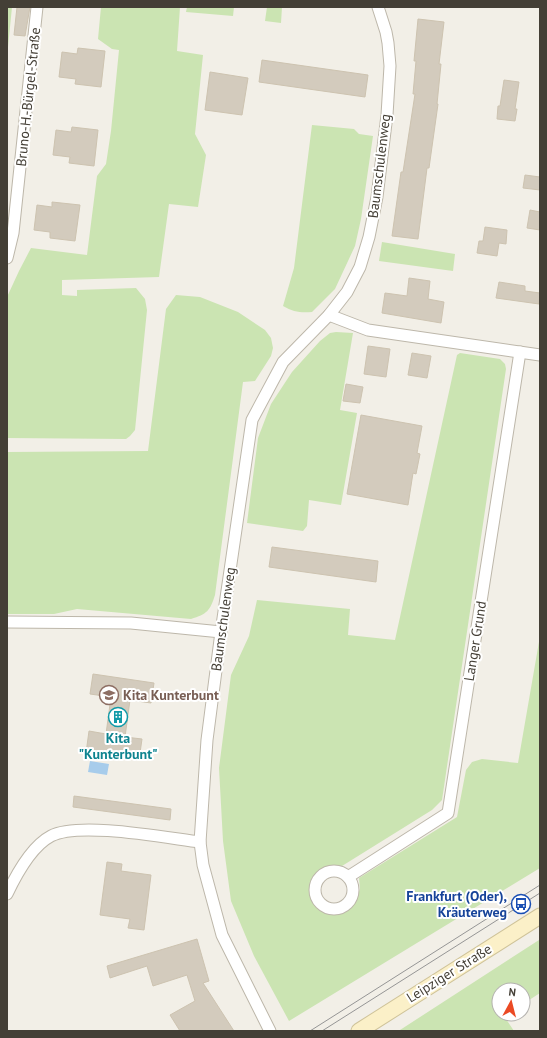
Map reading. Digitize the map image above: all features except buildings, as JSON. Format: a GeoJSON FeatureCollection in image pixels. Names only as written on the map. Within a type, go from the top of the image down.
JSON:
{"type":"FeatureCollection","features":[{"type":"Feature","properties":{"kind":"street","name":"Bruno-H.-Bürgel-Straße"},"geometry":{"type":"LineString","coordinates":[[7,258],[13,233],[38,7]]}},
{"type":"Feature","properties":{"kind":"street","name":"Baumschulenweg"},"geometry":{"type":"LineString","coordinates":[[270,1031],[222,935],[203,865],[200,842],[207,740],[252,420],[283,362],[329,315],[346,292],[360,267],[369,237],[376,197],[386,115],[390,66],[386,32],[378,7]]}},
{"type":"Feature","properties":{"kind":"street"},"geometry":{"type":"LineString","coordinates":[[329,315],[368,330],[540,355]]}},
{"type":"Feature","properties":{"kind":"street","name":"Langer Grund"},"geometry":{"type":"LineString","coordinates":[[348,877],[448,813],[520,352]]}},
{"type":"Feature","properties":{"kind":"street"},"geometry":{"type":"LineString","coordinates":[[7,622],[131,623],[221,632]]}},
{"type":"Feature","properties":{"kind":"street"},"geometry":{"type":"LineString","coordinates":[[7,894],[21,868],[34,850],[51,836],[68,831],[97,830],[200,842]]}},
{"type":"Feature","properties":{"kind":"street","name":"Leipziger Straße"},"geometry":{"type":"LineString","coordinates":[[358,1031],[540,916]]}},
{"type":"Feature","properties":{"kind":"green space"},"geometry":{"type":"Polygon","coordinates":[[[7,7],[12,7],[7,57],[7,7]]]}},
{"type":"Feature","properties":{"kind":"green space"},"geometry":{"type":"Polygon","coordinates":[[[101,7],[180,7],[177,51],[203,55],[195,134],[206,155],[198,207],[169,204],[159,277],[62,280],[62,295],[77,296],[77,290],[136,288],[145,299],[147,310],[135,430],[126,439],[7,438],[7,297],[31,248],[87,255],[97,176],[106,164],[111,131],[119,50],[112,49],[98,39],[101,7]]]}},
{"type":"Feature","properties":{"kind":"green space"},"geometry":{"type":"Polygon","coordinates":[[[187,7],[234,7],[233,16],[186,12],[187,7]]]}},
{"type":"Feature","properties":{"kind":"green space"},"geometry":{"type":"Polygon","coordinates":[[[267,7],[282,7],[281,23],[265,21],[267,7]]]}},
{"type":"Feature","properties":{"kind":"green space"},"geometry":{"type":"Polygon","coordinates":[[[312,125],[354,129],[359,134],[373,136],[361,219],[355,246],[335,289],[312,312],[297,312],[283,306],[294,268],[312,125]]]}},
{"type":"Feature","properties":{"kind":"green space"},"geometry":{"type":"Polygon","coordinates":[[[382,242],[455,254],[453,271],[379,261],[382,242]]]}},
{"type":"Feature","properties":{"kind":"green space"},"geometry":{"type":"Polygon","coordinates":[[[176,295],[200,297],[238,312],[265,330],[271,338],[273,348],[271,356],[255,381],[243,382],[215,595],[211,605],[207,611],[191,619],[77,609],[54,614],[7,614],[7,452],[148,451],[166,309],[176,295]]]}},
{"type":"Feature","properties":{"kind":"green space"},"geometry":{"type":"Polygon","coordinates":[[[330,333],[353,333],[340,410],[357,413],[341,505],[309,500],[307,526],[303,531],[247,523],[258,438],[271,404],[292,372],[320,341],[330,333]]]}},
{"type":"Feature","properties":{"kind":"green space"},"geometry":{"type":"Polygon","coordinates":[[[460,353],[500,359],[505,364],[506,369],[442,800],[432,810],[342,866],[326,869],[314,877],[311,894],[314,904],[330,913],[344,911],[356,901],[360,889],[359,878],[457,817],[466,770],[472,762],[482,759],[518,763],[540,636],[540,868],[289,1021],[254,956],[231,901],[223,841],[219,768],[231,675],[249,636],[257,600],[350,609],[348,635],[395,640],[457,355],[460,353]]]}},
{"type":"Feature","properties":{"kind":"green space"},"geometry":{"type":"Polygon","coordinates":[[[539,940],[540,993],[531,999],[531,982],[491,982],[491,1022],[508,1022],[514,1031],[400,1030],[539,940]]]}},
{"type":"Feature","properties":{"kind":"water"},"geometry":{"type":"Polygon","coordinates":[[[90,761],[109,764],[107,775],[88,772],[90,761]]]}},
{"type":"Feature","properties":{"kind":"tram line"},"geometry":{"type":"LineString","coordinates":[[310,1031],[540,885]]}},
{"type":"Feature","properties":{"kind":"tram line"},"geometry":{"type":"LineString","coordinates":[[322,1031],[540,893]]}},
{"type":"Feature","properties":{"kind":"place","name":"Kita Kunterbunt"},"geometry":{"type":"Point","coordinates":[109,695]}},
{"type":"Feature","properties":{"kind":"place","name":"Kita \"Kunterbunt\""},"geometry":{"type":"Point","coordinates":[118,717]}},
{"type":"Feature","properties":{"kind":"place","name":"Frankfurt (Oder), Kräuterweg"},"geometry":{"type":"Point","coordinates":[521,904]}}]}
